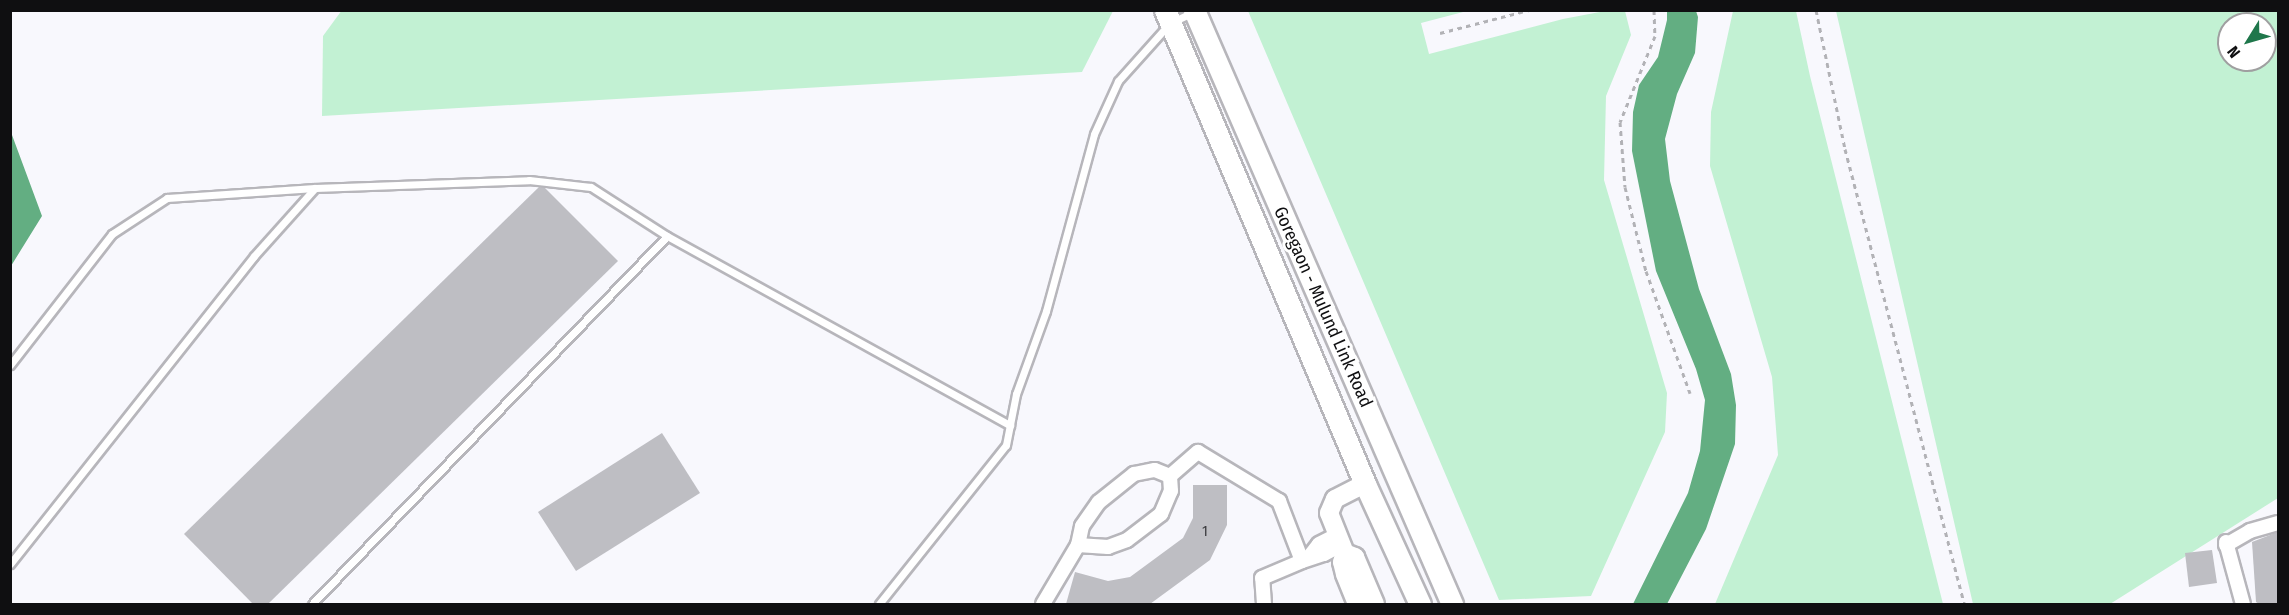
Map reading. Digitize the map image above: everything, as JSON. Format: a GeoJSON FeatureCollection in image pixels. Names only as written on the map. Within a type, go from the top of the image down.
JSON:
{"type":"FeatureCollection","features":[{"type":"Feature","properties":{"kind":"main road","name":"Goregaon - Mulund Link Road"},"geometry":{"type":"LineString","coordinates":[[1194,11],[1452,604]]}},
{"type":"Feature","properties":{"kind":"main road","name":"Goregaon - Mulund Link Road"},"geometry":{"type":"LineString","coordinates":[[1167,17],[1365,484],[1420,604]]}},
{"type":"Feature","properties":{"kind":"street"},"geometry":{"type":"LineString","coordinates":[[1170,476],[1198,453],[1279,501],[1305,559]]}},
{"type":"Feature","properties":{"kind":"street"},"geometry":{"type":"LineString","coordinates":[[1043,604],[1078,545],[1082,526],[1099,502],[1134,474],[1155,471],[1170,476]]}},
{"type":"Feature","properties":{"kind":"street"},"geometry":{"type":"LineString","coordinates":[[1078,545],[1108,547],[1135,534],[1161,514],[1171,491],[1170,476]]}},
{"type":"Feature","properties":{"kind":"street"},"geometry":{"type":"LineString","coordinates":[[1365,484],[1335,499],[1330,505],[1329,513],[1341,544],[1342,562],[1375,604]]}},
{"type":"Feature","properties":{"kind":"street"},"geometry":{"type":"LineString","coordinates":[[2243,604],[2226,543],[2250,531],[2278,523]]}},
{"type":"Feature","properties":{"kind":"street"},"geometry":{"type":"LineString","coordinates":[[1264,604],[1262,578],[1305,559],[1324,554],[1341,544]]}},
{"type":"Feature","properties":{"kind":"street"},"geometry":{"type":"LineString","coordinates":[[1355,578],[1357,604]]}},
{"type":"Feature","properties":{"kind":"lane"},"geometry":{"type":"LineString","coordinates":[[879,604],[1006,445],[1016,394],[1046,311],[1094,134],[1118,81],[1167,17],[1194,11]]}},
{"type":"Feature","properties":{"kind":"lane"},"geometry":{"type":"LineString","coordinates":[[10,365],[112,234],[167,198],[315,188],[530,180],[591,187],[667,236],[1010,425]]}},
{"type":"Feature","properties":{"kind":"lane"},"geometry":{"type":"LineString","coordinates":[[10,564],[254,256],[315,188]]}},
{"type":"Feature","properties":{"kind":"lane"},"geometry":{"type":"LineString","coordinates":[[312,604],[667,236]]}},
{"type":"Feature","properties":{"kind":"path"},"geometry":{"type":"LineString","coordinates":[[1440,33],[1529,10]]}},
{"type":"Feature","properties":{"kind":"path"},"geometry":{"type":"LineString","coordinates":[[1654,10],[1655,36],[1620,122],[1625,187],[1646,271],[1690,393]]}},
{"type":"Feature","properties":{"kind":"path"},"geometry":{"type":"LineString","coordinates":[[1816,10],[1845,149],[1964,604]]}},
{"type":"Feature","properties":{"kind":"shaded area"},"geometry":{"type":"Polygon","coordinates":[[[342,10],[1113,11],[1082,72],[322,116],[323,36],[342,10]]]}},
{"type":"Feature","properties":{"kind":"shaded area"},"geometry":{"type":"Polygon","coordinates":[[[1248,11],[1467,11],[1421,23],[1429,54],[1563,19],[1605,11],[1625,11],[1631,35],[1606,96],[1604,180],[1667,393],[1665,432],[1591,596],[1499,600],[1248,11]]]}},
{"type":"Feature","properties":{"kind":"shaded area"},"geometry":{"type":"Polygon","coordinates":[[[1667,11],[1696,11],[1698,17],[1695,53],[1677,94],[1665,139],[1670,181],[1699,289],[1731,374],[1736,405],[1735,444],[1706,529],[1667,604],[1633,604],[1688,493],[1700,451],[1705,400],[1696,369],[1656,271],[1632,151],[1633,112],[1639,85],[1658,57],[1667,11]]]}},
{"type":"Feature","properties":{"kind":"shaded area"},"geometry":{"type":"Polygon","coordinates":[[[1733,11],[1796,11],[1810,76],[1943,604],[1715,604],[1778,455],[1772,377],[1710,166],[1711,112],[1733,11]]]}},
{"type":"Feature","properties":{"kind":"shaded area"},"geometry":{"type":"Polygon","coordinates":[[[1836,11],[2278,11],[2278,498],[2110,604],[1973,604],[1836,11]]]}},
{"type":"Feature","properties":{"kind":"shaded area"},"geometry":{"type":"Polygon","coordinates":[[[11,118],[12,135],[42,216],[11,266],[11,118]]]}},
{"type":"Feature","properties":{"kind":"building"},"geometry":{"type":"Polygon","coordinates":[[[539,187],[545,188],[618,261],[268,604],[253,604],[184,534],[539,187]]]}},
{"type":"Feature","properties":{"kind":"building"},"geometry":{"type":"Polygon","coordinates":[[[662,433],[700,493],[576,571],[538,512],[662,433]]]}},
{"type":"Feature","properties":{"kind":"building"},"geometry":{"type":"Polygon","coordinates":[[[1193,485],[1227,485],[1227,525],[1210,560],[1150,604],[1066,604],[1075,572],[1108,581],[1130,577],[1183,538],[1193,518],[1193,485]]]}},
{"type":"Feature","properties":{"kind":"building"},"geometry":{"type":"Polygon","coordinates":[[[2278,532],[2278,604],[2259,604],[2256,602],[2252,542],[2278,532]]]}},
{"type":"Feature","properties":{"kind":"building"},"geometry":{"type":"Polygon","coordinates":[[[2212,550],[2217,583],[2189,587],[2185,553],[2212,550]]]}}]}
